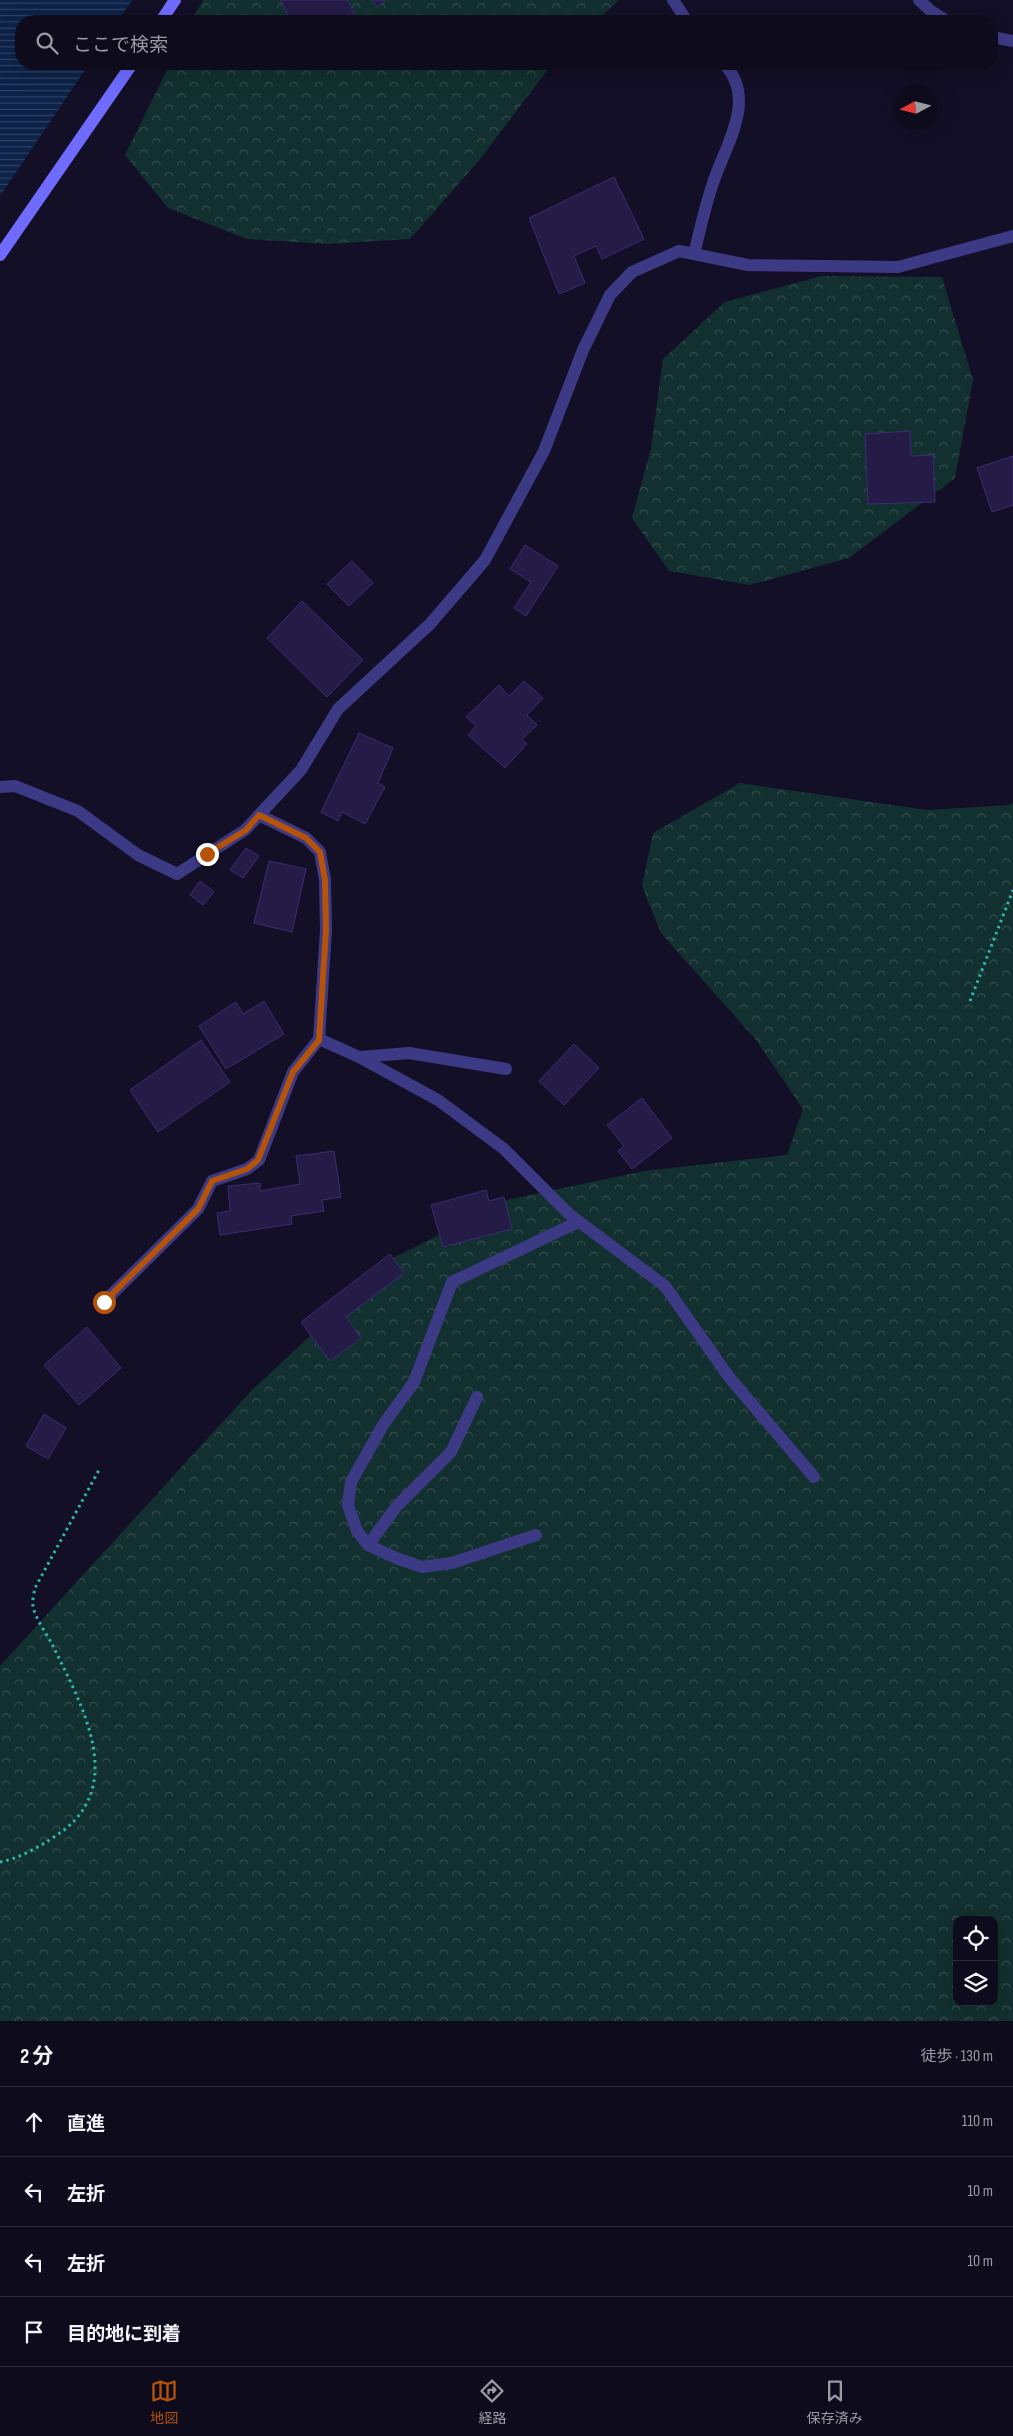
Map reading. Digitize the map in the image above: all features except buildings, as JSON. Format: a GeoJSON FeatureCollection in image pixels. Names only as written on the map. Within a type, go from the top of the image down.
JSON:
{"type":"FeatureCollection","features":[{"type":"Feature","properties":{"kind":"street"},"geometry":{"type":"LineString","coordinates":[[165,15],[175,0]]}},
{"type":"Feature","properties":{"kind":"street"},"geometry":{"type":"LineString","coordinates":[[673,0],[683,15]]}},
{"type":"Feature","properties":{"kind":"street"},"geometry":{"type":"LineString","coordinates":[[919,0],[937,15]]}},
{"type":"Feature","properties":{"kind":"street"},"geometry":{"type":"LineString","coordinates":[[998,38],[1013,41]]}},
{"type":"Feature","properties":{"kind":"street"},"geometry":{"type":"LineString","coordinates":[[0,255],[128,70]]}},
{"type":"Feature","properties":{"kind":"street"},"geometry":{"type":"LineString","coordinates":[[694,254],[713,182],[728,148],[739,109],[737,88],[730,70]]}},
{"type":"Feature","properties":{"kind":"street"},"geometry":{"type":"LineString","coordinates":[[0,787],[15,786],[78,812],[138,855],[177,874],[246,830],[301,770],[338,709],[430,624],[485,560],[544,451],[583,350],[610,295],[632,272],[679,251],[748,265],[898,267],[1013,236]]}},
{"type":"Feature","properties":{"kind":"street"},"geometry":{"type":"LineString","coordinates":[[104,1302],[198,1209],[212,1181],[247,1169],[258,1160],[293,1072],[319,1040],[326,930],[325,880],[320,852],[306,838],[259,815]]}},
{"type":"Feature","properties":{"kind":"street"},"geometry":{"type":"LineString","coordinates":[[319,1040],[359,1057],[438,1100],[504,1148],[578,1222],[664,1286],[730,1377],[814,1477]]}},
{"type":"Feature","properties":{"kind":"street"},"geometry":{"type":"LineString","coordinates":[[359,1057],[409,1053],[506,1069]]}},
{"type":"Feature","properties":{"kind":"street"},"geometry":{"type":"LineString","coordinates":[[536,1535],[452,1563],[422,1567],[368,1545],[357,1531],[348,1505],[351,1482],[383,1425],[414,1382],[452,1282],[578,1222]]}},
{"type":"Feature","properties":{"kind":"street"},"geometry":{"type":"LineString","coordinates":[[368,1545],[397,1506],[451,1452],[477,1397]]}},
{"type":"Feature","properties":{"kind":"path"},"geometry":{"type":"LineString","coordinates":[[970,1000],[1013,890]]}},
{"type":"Feature","properties":{"kind":"path"},"geometry":{"type":"LineString","coordinates":[[0,1862],[35,1848],[73,1822],[88,1804],[95,1784],[94,1746],[79,1700],[33,1607],[34,1588],[100,1468]]}},
{"type":"Feature","properties":{"kind":"green space"},"geometry":{"type":"Polygon","coordinates":[[[203,0],[619,0],[603,15],[194,15],[203,0]]]}},
{"type":"Feature","properties":{"kind":"green space"},"geometry":{"type":"Polygon","coordinates":[[[167,70],[547,70],[481,158],[410,239],[328,244],[247,239],[168,208],[125,155],[167,70]]]}},
{"type":"Feature","properties":{"kind":"green space"},"geometry":{"type":"Polygon","coordinates":[[[821,276],[942,277],[973,380],[955,478],[849,558],[750,585],[669,571],[632,518],[651,448],[663,359],[725,302],[821,276]]]}},
{"type":"Feature","properties":{"kind":"green space"},"geometry":{"type":"Polygon","coordinates":[[[740,783],[927,810],[1009,805],[1013,803],[1013,2021],[0,2021],[0,1666],[250,1392],[395,1257],[511,1199],[644,1171],[787,1155],[803,1109],[756,1040],[661,933],[642,886],[653,833],[740,783]]]}},
{"type":"Feature","properties":{"kind":"water"},"geometry":{"type":"Polygon","coordinates":[[[0,0],[132,0],[122,15],[15,15],[15,70],[85,70],[0,196],[0,0]]]}},
{"type":"Feature","properties":{"kind":"route"},"geometry":{"type":"LineString","coordinates":[[104,1302],[198,1209],[212,1181],[223,1175],[247,1169],[258,1160],[278,1114],[293,1072],[319,1040],[326,930],[325,880],[320,852],[306,838],[259,815],[246,830],[207,854]]}}]}
